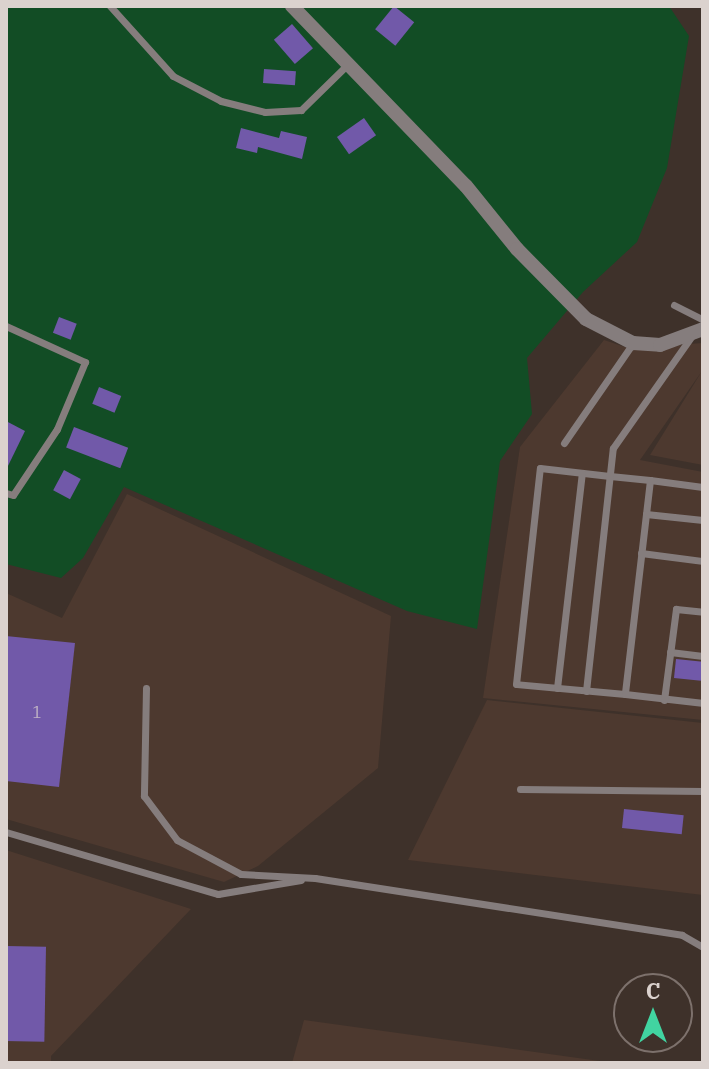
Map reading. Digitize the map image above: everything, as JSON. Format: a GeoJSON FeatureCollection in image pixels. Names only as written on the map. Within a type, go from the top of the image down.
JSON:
{"type":"FeatureCollection","features":[{"type":"Feature","properties":{"kind":"street"},"geometry":{"type":"LineString","coordinates":[[292,6],[466,186],[565,300],[612,335],[633,343],[660,345],[700,327]]}},
{"type":"Feature","properties":{"kind":"lane"},"geometry":{"type":"LineString","coordinates":[[110,6],[173,76],[221,101],[265,112],[301,110],[347,65]]}},
{"type":"Feature","properties":{"kind":"lane"},"geometry":{"type":"LineString","coordinates":[[586,691],[613,448],[700,327],[674,305]]}},
{"type":"Feature","properties":{"kind":"lane"},"geometry":{"type":"LineString","coordinates":[[6,326],[85,362],[57,429],[13,495],[6,493]]}},
{"type":"Feature","properties":{"kind":"lane"},"geometry":{"type":"LineString","coordinates":[[564,443],[633,343]]}},
{"type":"Feature","properties":{"kind":"lane"},"geometry":{"type":"LineString","coordinates":[[703,487],[540,468],[516,684],[703,703]]}},
{"type":"Feature","properties":{"kind":"lane"},"geometry":{"type":"LineString","coordinates":[[557,688],[582,473]]}},
{"type":"Feature","properties":{"kind":"lane"},"geometry":{"type":"LineString","coordinates":[[625,694],[650,480]]}},
{"type":"Feature","properties":{"kind":"lane"},"geometry":{"type":"LineString","coordinates":[[646,514],[703,520]]}},
{"type":"Feature","properties":{"kind":"lane"},"geometry":{"type":"LineString","coordinates":[[641,553],[703,561]]}},
{"type":"Feature","properties":{"kind":"lane"},"geometry":{"type":"LineString","coordinates":[[664,700],[676,609],[703,612]]}},
{"type":"Feature","properties":{"kind":"lane"},"geometry":{"type":"LineString","coordinates":[[670,652],[703,656]]}},
{"type":"Feature","properties":{"kind":"lane"},"geometry":{"type":"LineString","coordinates":[[146,688],[144,796],[177,840],[241,874],[315,878],[682,935],[703,947]]}},
{"type":"Feature","properties":{"kind":"lane"},"geometry":{"type":"LineString","coordinates":[[520,789],[703,791]]}},
{"type":"Feature","properties":{"kind":"lane"},"geometry":{"type":"LineString","coordinates":[[6,832],[218,894],[315,878]]}},
{"type":"Feature","properties":{"kind":"shaded area"},"geometry":{"type":"Polygon","coordinates":[[[604,340],[628,348],[703,343],[703,465],[650,455],[702,371],[640,460],[703,472],[703,720],[483,698],[520,447],[604,340]]]}},
{"type":"Feature","properties":{"kind":"shaded area"},"geometry":{"type":"Polygon","coordinates":[[[127,494],[391,616],[378,768],[258,866],[224,882],[6,819],[6,593],[62,618],[127,494]]]}},
{"type":"Feature","properties":{"kind":"shaded area"},"geometry":{"type":"Polygon","coordinates":[[[487,700],[703,723],[703,895],[408,860],[487,700]]]}},
{"type":"Feature","properties":{"kind":"shaded area"},"geometry":{"type":"Polygon","coordinates":[[[6,850],[191,909],[51,1056],[51,1063],[6,1063],[6,850]]]}},
{"type":"Feature","properties":{"kind":"shaded area"},"geometry":{"type":"Polygon","coordinates":[[[304,1020],[614,1063],[292,1063],[304,1020]]]}},
{"type":"Feature","properties":{"kind":"green space"},"geometry":{"type":"Polygon","coordinates":[[[6,6],[669,6],[689,36],[667,168],[637,242],[583,292],[527,358],[532,414],[500,461],[477,629],[407,611],[124,487],[83,558],[61,578],[6,564],[6,6]]]}},
{"type":"Feature","properties":{"kind":"building"},"geometry":{"type":"Polygon","coordinates":[[[394,6],[414,22],[395,46],[375,29],[394,6]]]}},
{"type":"Feature","properties":{"kind":"building"},"geometry":{"type":"Polygon","coordinates":[[[292,24],[313,48],[295,64],[274,40],[292,24]]]}},
{"type":"Feature","properties":{"kind":"building"},"geometry":{"type":"Polygon","coordinates":[[[264,69],[296,71],[295,85],[263,83],[264,69]]]}},
{"type":"Feature","properties":{"kind":"building"},"geometry":{"type":"Polygon","coordinates":[[[364,118],[376,135],[349,154],[337,137],[364,118]]]}},
{"type":"Feature","properties":{"kind":"building"},"geometry":{"type":"Polygon","coordinates":[[[241,128],[279,138],[281,131],[307,137],[302,159],[258,147],[257,153],[236,148],[241,128]]]}},
{"type":"Feature","properties":{"kind":"building"},"geometry":{"type":"Polygon","coordinates":[[[59,317],[77,324],[71,340],[53,333],[59,317]]]}},
{"type":"Feature","properties":{"kind":"building"},"geometry":{"type":"Polygon","coordinates":[[[99,387],[121,396],[115,413],[92,404],[99,387]]]}},
{"type":"Feature","properties":{"kind":"building"},"geometry":{"type":"Polygon","coordinates":[[[6,421],[25,431],[6,470],[6,421]]]}},
{"type":"Feature","properties":{"kind":"building"},"geometry":{"type":"Polygon","coordinates":[[[74,427],[128,448],[120,468],[66,448],[74,427]]]}},
{"type":"Feature","properties":{"kind":"building"},"geometry":{"type":"Polygon","coordinates":[[[64,470],[81,479],[70,499],[53,490],[64,470]]]}},
{"type":"Feature","properties":{"kind":"building"},"geometry":{"type":"Polygon","coordinates":[[[6,636],[75,643],[59,787],[6,781],[6,636]]]}},
{"type":"Feature","properties":{"kind":"building"},"geometry":{"type":"Polygon","coordinates":[[[676,659],[703,662],[701,681],[674,678],[676,659]]]}},
{"type":"Feature","properties":{"kind":"building"},"geometry":{"type":"Polygon","coordinates":[[[624,809],[684,815],[682,834],[622,828],[624,809]]]}},
{"type":"Feature","properties":{"kind":"building"},"geometry":{"type":"Polygon","coordinates":[[[6,946],[46,947],[44,1042],[6,1041],[6,946]]]}}]}
